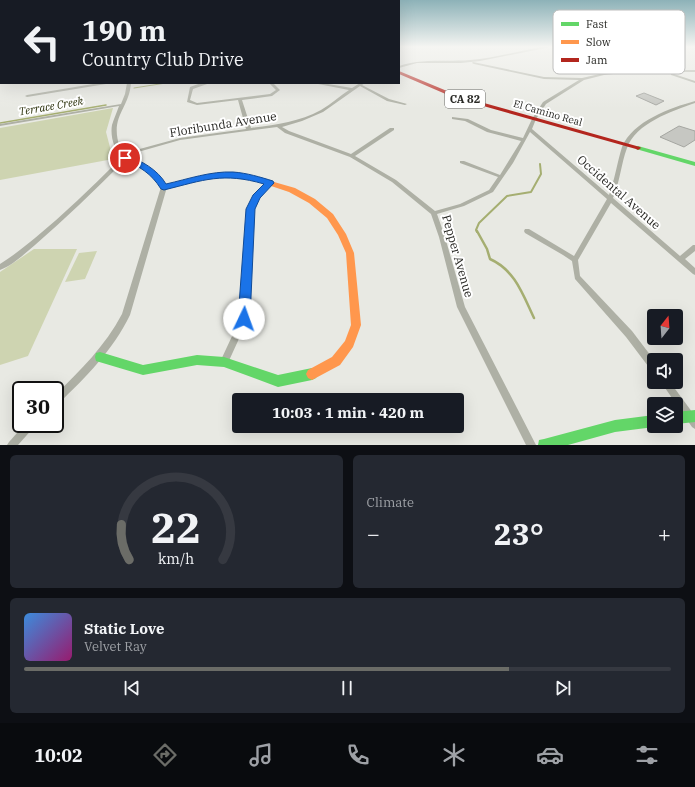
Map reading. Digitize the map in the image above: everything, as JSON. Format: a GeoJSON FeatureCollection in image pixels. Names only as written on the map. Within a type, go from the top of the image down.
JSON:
{"type":"FeatureCollection","features":[{"type":"Feature","properties":{"kind":"street"},"geometry":{"type":"LineString","coordinates":[[495,68],[527,75],[566,79],[582,79],[608,74]]}},
{"type":"Feature","properties":{"kind":"street"},"geometry":{"type":"LineString","coordinates":[[685,73],[695,71]]}},
{"type":"Feature","properties":{"kind":"street","name":"El Camino Real"},"geometry":{"type":"LineString","coordinates":[[400,72],[449,94],[695,164]]}},
{"type":"Feature","properties":{"kind":"street"},"geometry":{"type":"LineString","coordinates":[[681,74],[695,82]]}},
{"type":"Feature","properties":{"kind":"street"},"geometry":{"type":"LineString","coordinates":[[566,79],[573,85]]}},
{"type":"Feature","properties":{"kind":"street"},"geometry":{"type":"LineString","coordinates":[[434,213],[462,205],[491,191],[524,140],[544,103],[582,79]]}},
{"type":"Feature","properties":{"kind":"street"},"geometry":{"type":"LineString","coordinates":[[27,96],[100,84]]}},
{"type":"Feature","properties":{"kind":"street"},"geometry":{"type":"LineString","coordinates":[[64,391],[100,357],[119,329],[126,315],[164,187],[159,177],[142,165],[125,158],[119,149],[114,129],[121,104],[130,88],[129,84]]}},
{"type":"Feature","properties":{"kind":"street"},"geometry":{"type":"LineString","coordinates":[[201,84],[191,88],[188,101],[197,104],[240,100],[271,95],[276,93],[278,90],[272,84]]}},
{"type":"Feature","properties":{"kind":"street"},"geometry":{"type":"LineString","coordinates":[[321,84],[351,89]]}},
{"type":"Feature","properties":{"kind":"street"},"geometry":{"type":"LineString","coordinates":[[361,84],[388,100],[405,104]]}},
{"type":"Feature","properties":{"kind":"street","name":"Floribunda Avenue"},"geometry":{"type":"LineString","coordinates":[[0,268],[51,228],[125,158],[136,151],[180,139],[278,126],[304,119],[322,111],[351,89],[361,84]]}},
{"type":"Feature","properties":{"kind":"street"},"geometry":{"type":"LineString","coordinates":[[240,100],[249,130]]}},
{"type":"Feature","properties":{"kind":"street"},"geometry":{"type":"LineString","coordinates":[[647,358],[629,334],[577,277],[575,260],[610,199],[630,135],[638,128],[658,117],[695,102]]}},
{"type":"Feature","properties":{"kind":"street"},"geometry":{"type":"LineString","coordinates":[[0,125],[121,104]]}},
{"type":"Feature","properties":{"kind":"street"},"geometry":{"type":"LineString","coordinates":[[454,118],[466,120],[489,131],[524,140]]}},
{"type":"Feature","properties":{"kind":"street","name":"Pepper Avenue"},"geometry":{"type":"LineString","coordinates":[[278,126],[287,132],[352,156],[394,181],[434,213],[442,236],[461,307],[531,445]]}},
{"type":"Feature","properties":{"kind":"street"},"geometry":{"type":"LineString","coordinates":[[352,156],[392,129]]}},
{"type":"Feature","properties":{"kind":"street","name":"Occidental Avenue"},"geometry":{"type":"LineString","coordinates":[[529,129],[695,272]]}},
{"type":"Feature","properties":{"kind":"street"},"geometry":{"type":"LineString","coordinates":[[119,149],[136,151]]}},
{"type":"Feature","properties":{"kind":"street"},"geometry":{"type":"LineString","coordinates":[[462,162],[501,177]]}},
{"type":"Feature","properties":{"kind":"street"},"geometry":{"type":"LineString","coordinates":[[100,357],[143,370],[197,360],[224,362],[278,381],[312,374],[336,361],[349,344],[356,325],[350,253],[342,234],[330,216],[312,201],[292,190],[248,176],[233,174],[215,175],[164,187]]}},
{"type":"Feature","properties":{"kind":"street"},"geometry":{"type":"LineString","coordinates":[[224,362],[244,319],[250,209],[256,197],[270,183]]}},
{"type":"Feature","properties":{"kind":"street"},"geometry":{"type":"LineString","coordinates":[[527,231],[575,260]]}},
{"type":"Feature","properties":{"kind":"street"},"geometry":{"type":"LineString","coordinates":[[681,259],[695,247]]}},
{"type":"Feature","properties":{"kind":"street"},"geometry":{"type":"LineString","coordinates":[[670,389],[693,419]]}},
{"type":"Feature","properties":{"kind":"street"},"geometry":{"type":"LineString","coordinates":[[683,418],[693,419]]}},
{"type":"Feature","properties":{"kind":"street"},"geometry":{"type":"LineString","coordinates":[[544,445],[615,426],[647,422]]}},
{"type":"Feature","properties":{"kind":"street"},"geometry":{"type":"LineString","coordinates":[[12,445],[23,433]]}},
{"type":"Feature","properties":{"kind":"green space"},"geometry":{"type":"Polygon","coordinates":[[[113,108],[106,132],[113,159],[0,180],[0,128],[113,108]]]}},
{"type":"Feature","properties":{"kind":"green space"},"geometry":{"type":"Polygon","coordinates":[[[34,249],[77,249],[28,356],[0,365],[0,272],[34,249]]]}},
{"type":"Feature","properties":{"kind":"green space"},"geometry":{"type":"Polygon","coordinates":[[[97,251],[85,279],[65,282],[79,253],[97,251]]]}},
{"type":"Feature","properties":{"kind":"building"},"geometry":{"type":"Polygon","coordinates":[[[644,93],[664,101],[656,105],[636,96],[644,93]]]}},
{"type":"Feature","properties":{"kind":"building"},"geometry":{"type":"Polygon","coordinates":[[[679,126],[695,131],[695,140],[684,147],[660,137],[679,126]]]}},
{"type":"Feature","properties":{"kind":"waterway","name":"Terrace Creek"},"geometry":{"type":"LineString","coordinates":[[134,88],[160,84]]}},
{"type":"Feature","properties":{"kind":"waterway","name":"Terrace Creek"},"geometry":{"type":"LineString","coordinates":[[0,123],[106,105]]}},
{"type":"Feature","properties":{"kind":"waterway"},"geometry":{"type":"LineString","coordinates":[[477,232],[476,230],[479,223],[507,196],[531,192],[541,174],[540,164]]}},
{"type":"Feature","properties":{"kind":"waterway"},"geometry":{"type":"LineString","coordinates":[[477,231],[487,249],[490,259],[499,264],[512,276],[522,292],[534,318]]}},
{"type":"Feature","properties":{"kind":"traffic: fast"},"geometry":{"type":"LineString","coordinates":[[638,148],[695,164]]}},
{"type":"Feature","properties":{"kind":"traffic: fast"},"geometry":{"type":"LineString","coordinates":[[100,357],[143,370],[197,360],[224,362],[278,381],[312,374]]}},
{"type":"Feature","properties":{"kind":"traffic: fast"},"geometry":{"type":"LineString","coordinates":[[683,417],[695,416]]}},
{"type":"Feature","properties":{"kind":"traffic: fast"},"geometry":{"type":"LineString","coordinates":[[544,445],[615,426],[647,422]]}},
{"type":"Feature","properties":{"kind":"traffic: slow"},"geometry":{"type":"LineString","coordinates":[[164,187],[215,175],[233,174],[248,176],[292,190],[312,201],[330,216],[342,234],[350,253],[356,325],[349,344],[336,361],[312,374]]}},
{"type":"Feature","properties":{"kind":"traffic: jam"},"geometry":{"type":"LineString","coordinates":[[400,72],[457,97],[638,148]]}},
{"type":"Feature","properties":{"kind":"route"},"geometry":{"type":"LineString","coordinates":[[125,158],[142,165],[159,177],[164,187],[215,175],[233,174],[248,176],[270,183],[256,197],[250,209],[244,319]]}}]}
